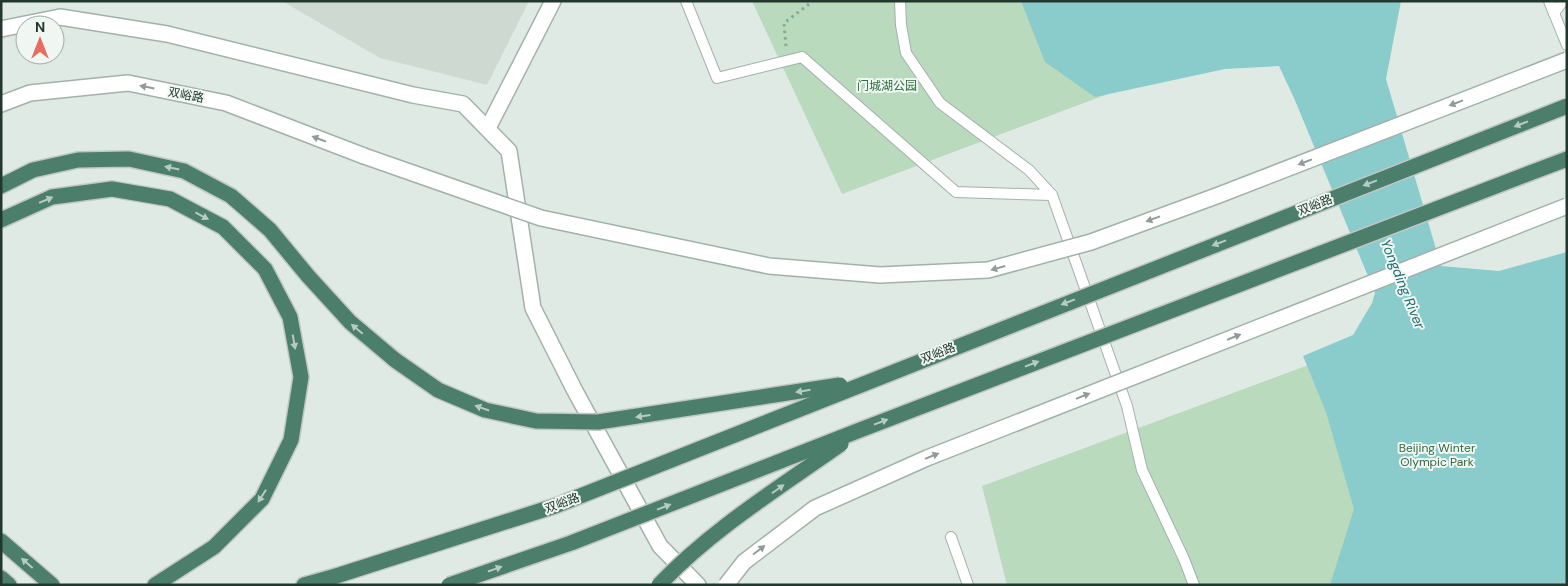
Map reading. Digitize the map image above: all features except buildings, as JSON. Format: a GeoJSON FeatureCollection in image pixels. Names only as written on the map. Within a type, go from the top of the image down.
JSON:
{"type":"FeatureCollection","features":[{"type":"Feature","properties":{"kind":"highway","name":"双峪路"},"geometry":{"type":"LineString","coordinates":[[304,585],[555,506],[1567,106]]}},
{"type":"Feature","properties":{"kind":"highway"},"geometry":{"type":"LineString","coordinates":[[1,186],[33,170],[78,160],[129,159],[184,171],[231,196],[270,230],[308,276],[350,322],[395,360],[438,390],[485,410],[536,421],[598,422],[869,381]]}},
{"type":"Feature","properties":{"kind":"highway"},"geometry":{"type":"LineString","coordinates":[[449,585],[571,543],[1567,159]]}},
{"type":"Feature","properties":{"kind":"highway"},"geometry":{"type":"LineString","coordinates":[[1530,173],[1567,164]]}},
{"type":"Feature","properties":{"kind":"highway"},"geometry":{"type":"LineString","coordinates":[[1,220],[52,197],[112,189],[170,199],[223,227],[265,269],[290,317],[301,377],[291,440],[262,499],[214,547],[155,585]]}},
{"type":"Feature","properties":{"kind":"highway"},"geometry":{"type":"LineString","coordinates":[[659,585],[676,566],[732,521],[860,430]]}},
{"type":"Feature","properties":{"kind":"highway"},"geometry":{"type":"LineString","coordinates":[[1,541],[52,585]]}},
{"type":"Feature","properties":{"kind":"highway"},"geometry":{"type":"LineString","coordinates":[[1,578],[10,585]]}},
{"type":"Feature","properties":{"kind":"street"},"geometry":{"type":"LineString","coordinates":[[488,128],[553,1]]}},
{"type":"Feature","properties":{"kind":"street"},"geometry":{"type":"LineString","coordinates":[[1,29],[60,17],[166,34],[413,95],[463,104],[509,151],[533,308],[574,391],[660,546],[698,585]]}},
{"type":"Feature","properties":{"kind":"street","name":"双峪路"},"geometry":{"type":"LineString","coordinates":[[1,104],[30,93],[128,84],[226,103],[364,156],[541,218],[769,266],[880,275],[988,270],[1091,242],[1220,195],[1567,60]]}},
{"type":"Feature","properties":{"kind":"street"},"geometry":{"type":"LineString","coordinates":[[726,585],[744,562],[815,508],[927,458],[1567,206]]}},
{"type":"Feature","properties":{"kind":"lane"},"geometry":{"type":"LineString","coordinates":[[686,1],[717,78],[802,57],[956,192],[1052,195]]}},
{"type":"Feature","properties":{"kind":"lane"},"geometry":{"type":"LineString","coordinates":[[900,1],[901,25],[906,53],[940,103],[1029,170],[1052,195],[1127,406],[1142,470],[1184,559],[1194,585]]}},
{"type":"Feature","properties":{"kind":"lane"},"geometry":{"type":"LineString","coordinates":[[1549,1],[1567,45]]}},
{"type":"Feature","properties":{"kind":"lane"},"geometry":{"type":"LineString","coordinates":[[1554,13],[1563,1]]}},
{"type":"Feature","properties":{"kind":"lane"},"geometry":{"type":"LineString","coordinates":[[951,537],[968,585]]}},
{"type":"Feature","properties":{"kind":"path"},"geometry":{"type":"LineString","coordinates":[[788,60],[784,23],[813,1]]}},
{"type":"Feature","properties":{"kind":"shaded area"},"geometry":{"type":"Polygon","coordinates":[[[282,1],[529,1],[487,85],[380,58],[282,1]]]}},
{"type":"Feature","properties":{"kind":"green space","name":"门城湖公园"},"geometry":{"type":"Polygon","coordinates":[[[752,1],[1355,1],[842,194],[752,1]]]}},
{"type":"Feature","properties":{"kind":"green space","name":"Beijing Winter Olympic Park"},"geometry":{"type":"Polygon","coordinates":[[[1567,269],[1567,585],[1007,585],[982,486],[1567,269]]]}},
{"type":"Feature","properties":{"kind":"water","name":"Yongding River"},"geometry":{"type":"Polygon","coordinates":[[[1021,1],[1401,1],[1386,79],[1441,266],[1499,271],[1567,252],[1567,585],[1330,585],[1354,509],[1326,412],[1303,356],[1353,335],[1372,303],[1375,293],[1279,66],[1225,69],[1095,97],[1045,62],[1021,1]]]}}]}
